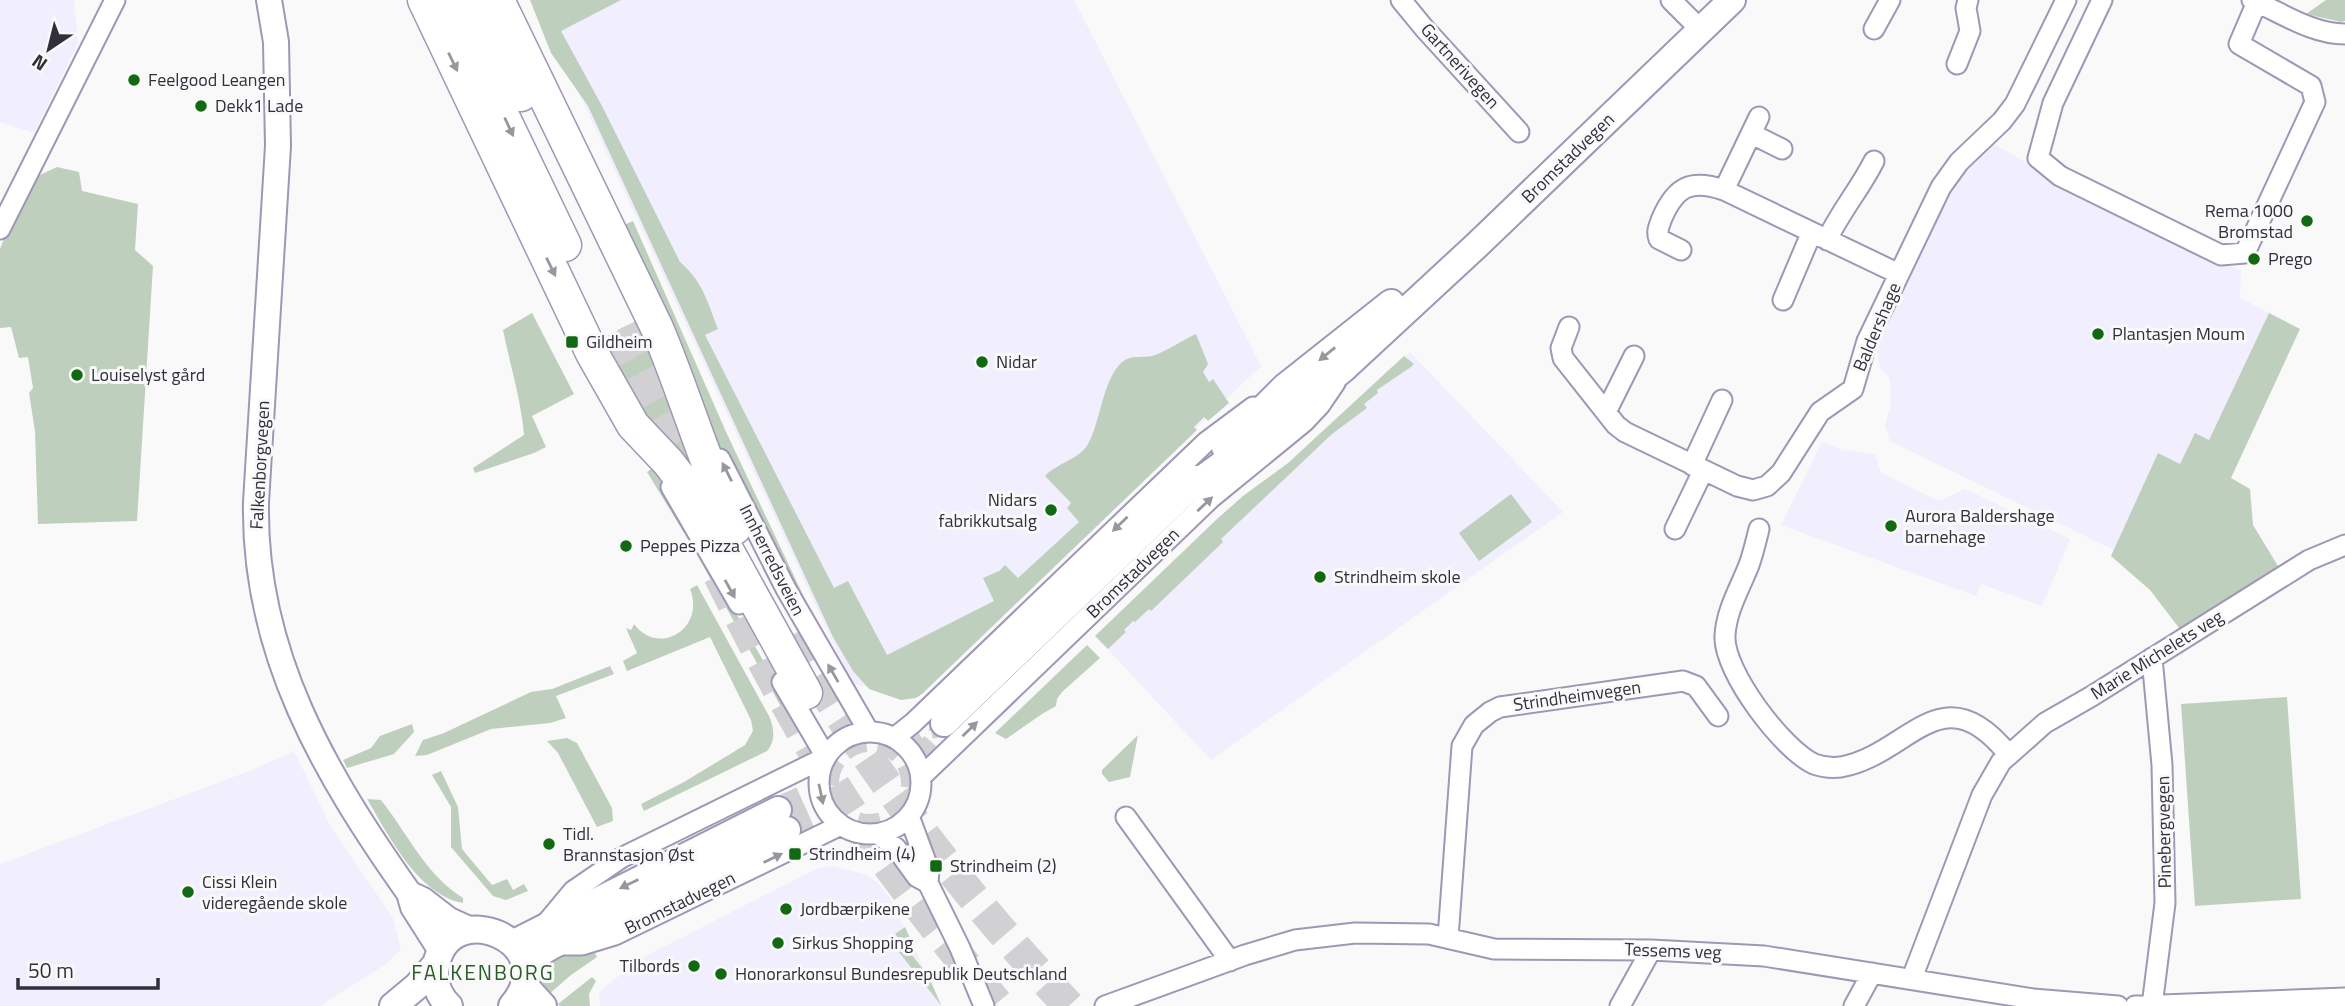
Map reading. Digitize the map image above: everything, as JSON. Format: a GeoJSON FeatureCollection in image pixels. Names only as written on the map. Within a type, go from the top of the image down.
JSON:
{"type":"FeatureCollection","features":[{"type":"Feature","properties":{"kind":"highway"},"geometry":{"type":"LineString","coordinates":[[424,0],[592,353],[633,425],[668,462],[705,510],[813,689],[723,504],[657,328],[498,0]]}},
{"type":"Feature","properties":{"kind":"highway"},"geometry":{"type":"LineString","coordinates":[[447,0],[620,330],[474,0]]}},
{"type":"Feature","properties":{"kind":"main road","name":"Bromstadvegen"},"geometry":{"type":"LineString","coordinates":[[1187,490],[1265,434],[1343,369],[1732,0]]}},
{"type":"Feature","properties":{"kind":"main road","name":"Bromstadvegen"},"geometry":{"type":"LineString","coordinates":[[944,723],[1187,490],[1215,456],[1285,387],[1400,296],[1433,284]]}},
{"type":"Feature","properties":{"kind":"main road","name":"Bromstadvegen"},"geometry":{"type":"LineString","coordinates":[[519,974],[548,936],[782,820]]}},
{"type":"Feature","properties":{"kind":"main road"},"geometry":{"type":"LineString","coordinates":[[393,1006],[417,986],[450,940],[471,930],[494,931],[519,974],[543,1006]]}},
{"type":"Feature","properties":{"kind":"main road"},"geometry":{"type":"LineString","coordinates":[[439,958],[435,978],[439,992],[449,1006]]}},
{"type":"Feature","properties":{"kind":"street"},"geometry":{"type":"LineString","coordinates":[[0,229],[115,0]]}},
{"type":"Feature","properties":{"kind":"street","name":"Falkenborgvegen"},"geometry":{"type":"LineString","coordinates":[[269,0],[275,43],[278,146],[256,502],[256,533],[265,604],[279,654],[304,723],[339,787],[409,893],[413,907],[439,958]]}},
{"type":"Feature","properties":{"kind":"street","name":"Gartnerivegen"},"geometry":{"type":"LineString","coordinates":[[1401,0],[1519,132]]}},
{"type":"Feature","properties":{"kind":"street"},"geometry":{"type":"LineString","coordinates":[[1671,0],[1701,30]]}},
{"type":"Feature","properties":{"kind":"street"},"geometry":{"type":"LineString","coordinates":[[1874,29],[1890,0]]}},
{"type":"Feature","properties":{"kind":"street"},"geometry":{"type":"LineString","coordinates":[[1957,64],[1970,31],[1966,8],[1968,0]]}},
{"type":"Feature","properties":{"kind":"street","name":"Baldershage"},"geometry":{"type":"LineString","coordinates":[[1569,327],[1561,353],[1606,412],[1625,432],[1746,490],[1759,489],[1773,481],[1781,473],[1820,412],[1853,389],[1867,341],[1941,187],[2015,104],[2065,0]]}},
{"type":"Feature","properties":{"kind":"street"},"geometry":{"type":"LineString","coordinates":[[2102,0],[2053,103],[2038,158],[2060,176],[2221,255],[2245,253],[2315,102],[2311,86],[2239,44],[2255,1],[2313,28],[2345,34]]}},
{"type":"Feature","properties":{"kind":"street"},"geometry":{"type":"LineString","coordinates":[[1724,190],[1755,125],[1782,149]]}},
{"type":"Feature","properties":{"kind":"street"},"geometry":{"type":"LineString","coordinates":[[1783,300],[1819,237],[1859,190],[1874,161]]}},
{"type":"Feature","properties":{"kind":"street","name":"Baldershage"},"geometry":{"type":"LineString","coordinates":[[1681,250],[1657,237],[1657,231],[1671,201],[1679,192],[1696,184],[1707,185],[1724,190],[1899,274]]}},
{"type":"Feature","properties":{"kind":"street"},"geometry":{"type":"LineString","coordinates":[[1606,412],[1634,356]]}},
{"type":"Feature","properties":{"kind":"street","name":"Bromstadvegen"},"geometry":{"type":"LineString","coordinates":[[921,777],[1211,498],[1304,422],[1320,405],[1343,369]]}},
{"type":"Feature","properties":{"kind":"street","name":"Innherredsveien"},"geometry":{"type":"LineString","coordinates":[[680,386],[799,612],[869,732]]}},
{"type":"Feature","properties":{"kind":"street","name":"Bromstadvegen"},"geometry":{"type":"LineString","coordinates":[[894,738],[923,714],[1206,442],[1237,417],[1285,387]]}},
{"type":"Feature","properties":{"kind":"street"},"geometry":{"type":"LineString","coordinates":[[1675,529],[1722,400]]}},
{"type":"Feature","properties":{"kind":"street"},"geometry":{"type":"LineString","coordinates":[[633,425],[705,542],[826,757]]}},
{"type":"Feature","properties":{"kind":"street"},"geometry":{"type":"LineString","coordinates":[[1759,529],[1750,562],[1732,606],[1724,639],[1736,673],[1784,741],[1815,764],[1840,767],[1883,750],[1918,727],[1943,719],[1961,718],[1995,738],[2008,754]]}},
{"type":"Feature","properties":{"kind":"street","name":"Marie Michelets veg"},"geometry":{"type":"LineString","coordinates":[[1912,978],[1982,795],[2008,754],[2045,723],[2309,560],[2345,545]]}},
{"type":"Feature","properties":{"kind":"street"},"geometry":{"type":"LineString","coordinates":[[2309,560],[2345,561]]}},
{"type":"Feature","properties":{"kind":"street","name":"Pinebergvegen"},"geometry":{"type":"LineString","coordinates":[[2152,657],[2162,765],[2165,903],[2152,1006]]}},
{"type":"Feature","properties":{"kind":"street","name":"Strindheimvegen"},"geometry":{"type":"LineString","coordinates":[[1448,938],[1458,826],[1460,758],[1467,736],[1482,718],[1500,707],[1509,705],[1683,681],[1696,686],[1718,716]]}},
{"type":"Feature","properties":{"kind":"street"},"geometry":{"type":"LineString","coordinates":[[869,732],[894,738],[912,754],[921,777],[920,794],[909,816],[896,827],[878,834],[859,833],[841,825],[828,812],[820,796],[819,777],[826,757],[844,738],[869,732]]}},
{"type":"Feature","properties":{"kind":"street","name":"Bromstadvegen"},"geometry":{"type":"LineString","coordinates":[[826,757],[621,858],[572,891],[548,936],[582,945],[615,935],[841,825]]}},
{"type":"Feature","properties":{"kind":"street"},"geometry":{"type":"LineString","coordinates":[[909,816],[929,870],[928,883],[960,948],[984,1006]]}},
{"type":"Feature","properties":{"kind":"street"},"geometry":{"type":"LineString","coordinates":[[1126,817],[1230,961]]}},
{"type":"Feature","properties":{"kind":"street"},"geometry":{"type":"LineString","coordinates":[[878,834],[896,848],[917,877],[928,883]]}},
{"type":"Feature","properties":{"kind":"street","name":"Falkenborgvegen"},"geometry":{"type":"LineString","coordinates":[[409,893],[449,920],[471,930]]}},
{"type":"Feature","properties":{"kind":"street","name":"Tessems veg"},"geometry":{"type":"LineString","coordinates":[[1105,1006],[1230,961],[1316,936],[1401,933],[1448,938],[1494,949],[1650,950],[1764,956],[2034,999],[2118,1006]]}},
{"type":"Feature","properties":{"kind":"street"},"geometry":{"type":"LineString","coordinates":[[1620,1006],[1650,950]]}},
{"type":"Feature","properties":{"kind":"street"},"geometry":{"type":"LineString","coordinates":[[1854,1006],[1872,973]]}},
{"type":"Feature","properties":{"kind":"street"},"geometry":{"type":"LineString","coordinates":[[2135,1006],[2345,998]]}},
{"type":"Feature","properties":{"kind":"shaded area"},"geometry":{"type":"Polygon","coordinates":[[[0,0],[74,0],[78,43],[34,133],[0,122],[0,0]]]}},
{"type":"Feature","properties":{"kind":"shaded area"},"geometry":{"type":"Polygon","coordinates":[[[621,0],[1074,0],[1261,366],[919,694],[852,684],[552,35],[621,0]]]}},
{"type":"Feature","properties":{"kind":"shaded area"},"geometry":{"type":"Polygon","coordinates":[[[1993,143],[2037,169],[2241,271],[2240,298],[2269,313],[2209,440],[2180,464],[2158,454],[2114,550],[1890,441],[1885,425],[1890,408],[1891,386],[1889,377],[1880,368],[1877,353],[1884,322],[1938,211],[1960,173],[1993,143]]]}},
{"type":"Feature","properties":{"kind":"shaded area","name":"Strindheim skole"},"geometry":{"type":"Polygon","coordinates":[[[1410,352],[1563,512],[1211,760],[1101,642],[1410,352]]]}},
{"type":"Feature","properties":{"kind":"shaded area"},"geometry":{"type":"Polygon","coordinates":[[[1822,442],[1842,450],[1875,454],[1881,473],[1939,501],[1965,489],[2070,539],[2042,606],[1981,584],[1976,596],[1781,525],[1822,442]]]}},
{"type":"Feature","properties":{"kind":"shaded area","name":"Cissi Klein videregående skole"},"geometry":{"type":"Polygon","coordinates":[[[294,751],[331,827],[393,918],[401,949],[386,964],[320,1006],[0,1006],[0,864],[255,769],[294,751]]]}},
{"type":"Feature","properties":{"kind":"shaded area","name":"Sirkus Shopping"},"geometry":{"type":"Polygon","coordinates":[[[832,866],[864,874],[879,884],[890,898],[942,1006],[600,1006],[599,994],[638,960],[818,868],[832,866]]]}},
{"type":"Feature","properties":{"kind":"green space"},"geometry":{"type":"Polygon","coordinates":[[[530,0],[621,0],[561,31],[602,106],[680,262],[704,292],[718,329],[705,335],[834,588],[848,581],[887,655],[994,601],[983,578],[999,571],[1005,565],[1018,578],[1079,522],[1067,508],[1071,503],[1045,476],[1080,453],[1088,444],[1107,387],[1125,360],[1152,356],[1196,334],[1208,364],[1203,372],[1209,382],[1213,379],[1229,403],[1208,421],[1204,417],[1194,427],[1197,430],[922,694],[916,698],[901,700],[869,689],[853,671],[833,637],[588,106],[551,53],[530,0]]]}},
{"type":"Feature","properties":{"kind":"green space"},"geometry":{"type":"Polygon","coordinates":[[[2326,0],[2345,0],[2345,21],[2306,14],[2326,0]]]}},
{"type":"Feature","properties":{"kind":"green space"},"geometry":{"type":"Polygon","coordinates":[[[57,167],[79,172],[82,191],[138,204],[135,250],[153,266],[137,521],[38,524],[35,431],[29,393],[33,388],[28,357],[19,358],[11,327],[0,328],[0,249],[21,197],[40,175],[57,167]]]}},
{"type":"Feature","properties":{"kind":"green space"},"geometry":{"type":"Polygon","coordinates":[[[633,221],[727,434],[820,631],[722,453],[624,225],[633,221]]]}},
{"type":"Feature","properties":{"kind":"green space"},"geometry":{"type":"Polygon","coordinates":[[[532,313],[574,394],[532,416],[546,447],[475,473],[473,468],[524,435],[503,330],[532,313]]]}},
{"type":"Feature","properties":{"kind":"green space"},"geometry":{"type":"Polygon","coordinates":[[[2269,313],[2300,329],[2231,478],[2250,489],[2253,525],[2284,576],[2186,637],[2150,590],[2111,556],[2158,453],[2180,464],[2195,433],[2209,440],[2269,313]]]}},
{"type":"Feature","properties":{"kind":"green space"},"geometry":{"type":"Polygon","coordinates":[[[652,344],[695,472],[633,402],[610,364],[652,344]]]}},
{"type":"Feature","properties":{"kind":"green space"},"geometry":{"type":"Polygon","coordinates":[[[1404,356],[1414,364],[1377,390],[1378,393],[1364,404],[1367,408],[1332,434],[1221,539],[1223,542],[1151,611],[1149,609],[1133,621],[1124,630],[1126,632],[1108,649],[1095,636],[1217,519],[1288,463],[1404,356]]]}},
{"type":"Feature","properties":{"kind":"green space"},"geometry":{"type":"Polygon","coordinates":[[[653,468],[792,711],[785,714],[695,551],[647,472],[653,468]]]}},
{"type":"Feature","properties":{"kind":"green space"},"geometry":{"type":"Polygon","coordinates":[[[1511,494],[1532,522],[1479,561],[1459,533],[1511,494]]]}},
{"type":"Feature","properties":{"kind":"green space"},"geometry":{"type":"Polygon","coordinates":[[[697,585],[769,716],[773,738],[767,751],[644,811],[641,804],[745,745],[753,731],[751,720],[710,637],[627,671],[623,661],[637,653],[626,628],[631,630],[634,624],[644,634],[655,638],[677,634],[686,626],[691,616],[693,603],[690,589],[697,585]]]}},
{"type":"Feature","properties":{"kind":"green space"},"geometry":{"type":"Polygon","coordinates":[[[1087,645],[1100,658],[1062,692],[1056,706],[1006,739],[995,733],[1087,645]]]}},
{"type":"Feature","properties":{"kind":"green space"},"geometry":{"type":"Polygon","coordinates":[[[610,666],[614,674],[556,696],[566,718],[550,723],[491,729],[427,755],[415,756],[423,740],[444,733],[531,692],[552,689],[610,666]]]}},
{"type":"Feature","properties":{"kind":"green space"},"geometry":{"type":"Polygon","coordinates":[[[2287,697],[2301,899],[2195,906],[2181,704],[2287,697]]]}},
{"type":"Feature","properties":{"kind":"green space"},"geometry":{"type":"Polygon","coordinates":[[[412,724],[414,732],[394,754],[347,768],[343,760],[371,748],[380,736],[412,724]]]}},
{"type":"Feature","properties":{"kind":"green space"},"geometry":{"type":"Polygon","coordinates":[[[1138,735],[1130,777],[1109,782],[1102,770],[1138,735]]]}},
{"type":"Feature","properties":{"kind":"green space"},"geometry":{"type":"Polygon","coordinates":[[[567,738],[577,743],[612,808],[613,821],[597,827],[558,753],[547,741],[567,738]]]}},
{"type":"Feature","properties":{"kind":"green space"},"geometry":{"type":"Polygon","coordinates":[[[441,771],[458,807],[462,849],[492,885],[507,879],[513,890],[524,884],[528,891],[506,900],[493,896],[451,847],[451,807],[432,775],[441,771]]]}},
{"type":"Feature","properties":{"kind":"green space"},"geometry":{"type":"Polygon","coordinates":[[[367,799],[381,800],[427,865],[463,898],[463,903],[432,889],[406,862],[367,799]]]}},
{"type":"Feature","properties":{"kind":"green space"},"geometry":{"type":"Polygon","coordinates":[[[905,927],[913,945],[908,950],[929,977],[941,1005],[898,951],[904,945],[895,934],[905,927]]]}},
{"type":"Feature","properties":{"kind":"green space"},"geometry":{"type":"Polygon","coordinates":[[[593,949],[597,957],[549,994],[540,978],[542,966],[553,958],[593,949]]]}},
{"type":"Feature","properties":{"kind":"green space"},"geometry":{"type":"Polygon","coordinates":[[[592,977],[596,981],[589,994],[590,1006],[558,1004],[592,977]]]}},
{"type":"Feature","properties":{"kind":"tunnel"},"geometry":{"type":"LineString","coordinates":[[632,323],[687,439]]}},
{"type":"Feature","properties":{"kind":"tunnel"},"geometry":{"type":"LineString","coordinates":[[607,336],[657,442]]}},
{"type":"Feature","properties":{"kind":"tunnel"},"geometry":{"type":"LineString","coordinates":[[719,575],[792,714],[853,814],[920,908],[999,1006]]}},
{"type":"Feature","properties":{"kind":"tunnel"},"geometry":{"type":"LineString","coordinates":[[791,636],[852,734],[920,829],[992,920],[1069,1006]]}},
{"type":"Feature","properties":{"kind":"tunnel"},"geometry":{"type":"LineString","coordinates":[[898,749],[930,726],[944,723],[940,738],[912,770]]}},
{"type":"Feature","properties":{"kind":"tunnel"},"geometry":{"type":"LineString","coordinates":[[870,739],[887,743],[901,752],[910,766],[914,783],[910,800],[901,814],[887,823],[870,827],[853,823],[839,814],[830,800],[826,783],[830,766],[839,752],[853,743],[870,739]]}},
{"type":"Feature","properties":{"kind":"tunnel"},"geometry":{"type":"LineString","coordinates":[[778,810],[827,788]]}},
{"type":"Feature","properties":{"kind":"tunnel"},"geometry":{"type":"LineString","coordinates":[[787,830],[835,809]]}},
{"type":"Feature","properties":{"kind":"place","name":"Feelgood Leangen"},"geometry":{"type":"Point","coordinates":[134,80]}},
{"type":"Feature","properties":{"kind":"place","name":"Dekk1 Lade"},"geometry":{"type":"Point","coordinates":[201,106]}},
{"type":"Feature","properties":{"kind":"place","name":"Rema 1000 Bromstad"},"geometry":{"type":"Point","coordinates":[2307,221]}},
{"type":"Feature","properties":{"kind":"place","name":"Prego"},"geometry":{"type":"Point","coordinates":[2254,259]}},
{"type":"Feature","properties":{"kind":"place","name":"Plantasjen Moum"},"geometry":{"type":"Point","coordinates":[2098,334]}},
{"type":"Feature","properties":{"kind":"place","name":"Gildheim"},"geometry":{"type":"Point","coordinates":[572,342]}},
{"type":"Feature","properties":{"kind":"place","name":"Nidar"},"geometry":{"type":"Point","coordinates":[982,362]}},
{"type":"Feature","properties":{"kind":"place","name":"Louiselyst gård"},"geometry":{"type":"Point","coordinates":[77,375]}},
{"type":"Feature","properties":{"kind":"place","name":"Nidars fabrikkutsalg"},"geometry":{"type":"Point","coordinates":[1051,510]}},
{"type":"Feature","properties":{"kind":"place","name":"Aurora Baldershage barnehage"},"geometry":{"type":"Point","coordinates":[1891,526]}},
{"type":"Feature","properties":{"kind":"place","name":"Peppes Pizza"},"geometry":{"type":"Point","coordinates":[626,546]}},
{"type":"Feature","properties":{"kind":"place","name":"Strindheim skole"},"geometry":{"type":"Point","coordinates":[1320,577]}},
{"type":"Feature","properties":{"kind":"place","name":"Tidl. Brannstasjon Øst"},"geometry":{"type":"Point","coordinates":[549,844]}},
{"type":"Feature","properties":{"kind":"place","name":"Strindheim (4)"},"geometry":{"type":"Point","coordinates":[795,854]}},
{"type":"Feature","properties":{"kind":"place","name":"Strindheim (2)"},"geometry":{"type":"Point","coordinates":[936,866]}},
{"type":"Feature","properties":{"kind":"place","name":"Cissi Klein videregående skole"},"geometry":{"type":"Point","coordinates":[188,892]}},
{"type":"Feature","properties":{"kind":"place","name":"Jordbærpikene"},"geometry":{"type":"Point","coordinates":[786,909]}},
{"type":"Feature","properties":{"kind":"place","name":"Sirkus Shopping"},"geometry":{"type":"Point","coordinates":[778,943]}},
{"type":"Feature","properties":{"kind":"place","name":"Tilbords"},"geometry":{"type":"Point","coordinates":[694,966]}},
{"type":"Feature","properties":{"kind":"place","name":"Honorarkonsul Bundesrepublik Deutschland"},"geometry":{"type":"Point","coordinates":[721,974]}},
{"type":"Feature","properties":{"kind":"district","name":"FALKENBORG"},"geometry":{"type":"Point","coordinates":[483,973]}}]}
